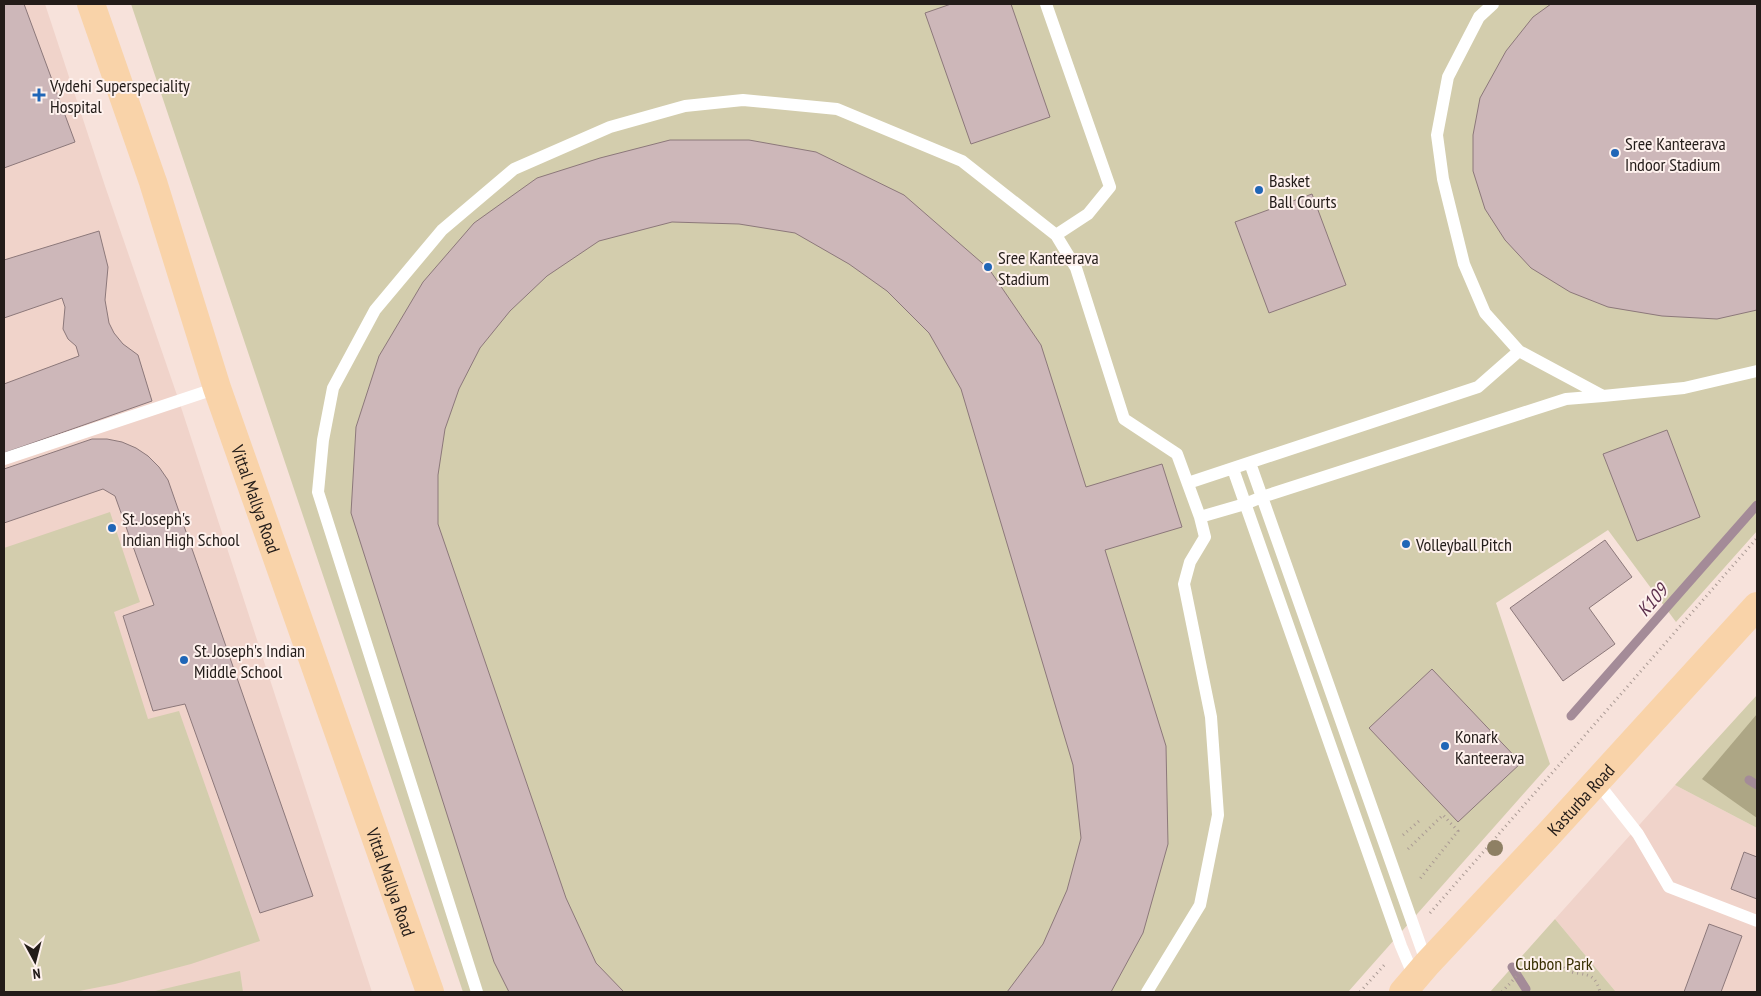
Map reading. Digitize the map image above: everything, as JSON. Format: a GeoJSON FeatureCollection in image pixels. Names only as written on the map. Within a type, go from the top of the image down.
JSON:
{"type":"FeatureCollection","features":[{"type":"Feature","properties":{"kind":"main road","name":"Vittal Mallya Road"},"geometry":{"type":"LineString","coordinates":[[91,4],[153,182],[217,388],[430,992]]}},
{"type":"Feature","properties":{"kind":"main road","name":"Kasturba Road"},"geometry":{"type":"LineString","coordinates":[[1415,978],[1757,606]]}},
{"type":"Feature","properties":{"kind":"lane"},"geometry":{"type":"LineString","coordinates":[[1046,4],[1110,187],[1088,214],[1056,235]]}},
{"type":"Feature","properties":{"kind":"lane"},"geometry":{"type":"LineString","coordinates":[[1493,4],[1480,17],[1448,77],[1437,134],[1443,179],[1464,264],[1486,313],[1519,350],[1603,396]]}},
{"type":"Feature","properties":{"kind":"lane"},"geometry":{"type":"LineString","coordinates":[[477,992],[318,492],[323,440],[332,388],[375,310],[442,230],[514,169],[610,127],[685,106],[743,100],[837,109],[962,161],[1056,235],[1076,268],[1124,419],[1177,454],[1200,517],[1205,537],[1190,562],[1184,584],[1211,718],[1218,815],[1200,906],[1147,992]]}},
{"type":"Feature","properties":{"kind":"lane"},"geometry":{"type":"LineString","coordinates":[[1188,483],[1478,387],[1519,350]]}},
{"type":"Feature","properties":{"kind":"lane"},"geometry":{"type":"LineString","coordinates":[[1200,517],[1566,399],[1684,388],[1757,371]]}},
{"type":"Feature","properties":{"kind":"lane"},"geometry":{"type":"LineString","coordinates":[[4,460],[217,388]]}},
{"type":"Feature","properties":{"kind":"lane"},"geometry":{"type":"LineString","coordinates":[[1250,463],[1416,931],[1415,978]]}},
{"type":"Feature","properties":{"kind":"lane"},"geometry":{"type":"LineString","coordinates":[[1233,469],[1401,946],[1415,978]]}},
{"type":"Feature","properties":{"kind":"lane"},"geometry":{"type":"LineString","coordinates":[[1597,782],[1638,834],[1669,887],[1757,921]]}},
{"type":"Feature","properties":{"kind":"path"},"geometry":{"type":"LineString","coordinates":[[1416,931],[1757,538]]}},
{"type":"Feature","properties":{"kind":"path"},"geometry":{"type":"LineString","coordinates":[[1392,864],[1443,815],[1458,831],[1405,898]]}},
{"type":"Feature","properties":{"kind":"path"},"geometry":{"type":"LineString","coordinates":[[1360,992],[1401,946]]}},
{"type":"Feature","properties":{"kind":"path"},"geometry":{"type":"LineString","coordinates":[[1502,992],[1524,968],[1561,963],[1566,970],[1586,974],[1593,978],[1598,983],[1600,992]]}},
{"type":"Feature","properties":{"kind":"shaded area","name":"St. Joseph's Indian High School"},"geometry":{"type":"Polygon","coordinates":[[[4,4],[45,4],[179,401],[372,992],[4,992],[4,4]]]}},
{"type":"Feature","properties":{"kind":"shaded area"},"geometry":{"type":"Polygon","coordinates":[[[1757,714],[1757,818],[1702,779],[1757,714]]]}},
{"type":"Feature","properties":{"kind":"shaded area"},"geometry":{"type":"Polygon","coordinates":[[[1675,785],[1757,828],[1757,992],[1616,992],[1555,919],[1675,785]]]}},
{"type":"Feature","properties":{"kind":"green space","name":"Sree Kanteerava Stadium"},"geometry":{"type":"Polygon","coordinates":[[[131,4],[1757,4],[1757,531],[1676,622],[1608,530],[1496,603],[1550,764],[1348,992],[463,992],[131,4]]]}},
{"type":"Feature","properties":{"kind":"green space"},"geometry":{"type":"Polygon","coordinates":[[[110,512],[140,602],[114,612],[148,719],[179,711],[260,941],[191,964],[115,984],[74,992],[4,992],[4,548],[110,512]]]}},
{"type":"Feature","properties":{"kind":"green space"},"geometry":{"type":"Polygon","coordinates":[[[1757,695],[1757,828],[1675,785],[1757,695]]]}},
{"type":"Feature","properties":{"kind":"green space","name":"Cubbon Park"},"geometry":{"type":"Polygon","coordinates":[[[1555,919],[1616,992],[1490,992],[1555,919]]]}},
{"type":"Feature","properties":{"kind":"green space"},"geometry":{"type":"Polygon","coordinates":[[[240,971],[243,992],[151,992],[240,971]]]}},
{"type":"Feature","properties":{"kind":"building"},"geometry":{"type":"Polygon","coordinates":[[[4,4],[24,4],[75,142],[4,168],[4,4]]]}},
{"type":"Feature","properties":{"kind":"building"},"geometry":{"type":"Polygon","coordinates":[[[951,4],[1011,4],[1050,117],[971,144],[925,13],[951,4]]]}},
{"type":"Feature","properties":{"kind":"building","name":"Sree Kanteerava Indoor Stadium"},"geometry":{"type":"Polygon","coordinates":[[[1551,4],[1757,4],[1757,310],[1717,319],[1662,316],[1608,307],[1570,292],[1531,268],[1505,240],[1485,209],[1473,171],[1473,135],[1480,98],[1506,51],[1533,17],[1551,4]]]}},
{"type":"Feature","properties":{"kind":"building","name":"Sree Kanteerava Stadium"},"geometry":{"type":"Polygon","coordinates":[[[670,140],[749,140],[816,152],[904,195],[989,269],[1041,345],[1086,487],[1162,464],[1182,527],[1105,550],[1166,746],[1168,844],[1143,933],[1111,992],[1007,992],[1043,944],[1067,890],[1081,838],[1073,765],[961,389],[929,333],[887,291],[849,264],[795,233],[739,224],[672,222],[599,241],[547,276],[510,311],[480,348],[459,389],[445,429],[438,475],[438,524],[566,898],[596,963],[624,992],[509,992],[494,962],[351,513],[356,427],[379,356],[423,282],[474,223],[537,178],[600,158],[670,140]]]}},
{"type":"Feature","properties":{"kind":"building"},"geometry":{"type":"Polygon","coordinates":[[[1312,194],[1346,285],[1269,313],[1235,222],[1312,194]]]}},
{"type":"Feature","properties":{"kind":"building"},"geometry":{"type":"Polygon","coordinates":[[[99,231],[108,267],[105,300],[109,323],[123,344],[138,355],[152,401],[4,453],[4,384],[79,356],[76,346],[68,339],[63,329],[65,307],[62,298],[4,318],[4,260],[99,231]]]}},
{"type":"Feature","properties":{"kind":"building"},"geometry":{"type":"Polygon","coordinates":[[[1667,430],[1700,517],[1637,541],[1603,454],[1667,430]]]}},
{"type":"Feature","properties":{"kind":"building","name":"St. Joseph's Indian Middle School"},"geometry":{"type":"Polygon","coordinates":[[[92,439],[122,442],[136,448],[159,467],[168,480],[313,896],[260,913],[185,704],[153,711],[123,616],[154,605],[115,496],[103,489],[4,523],[4,469],[92,439]]]}},
{"type":"Feature","properties":{"kind":"building"},"geometry":{"type":"Polygon","coordinates":[[[1605,540],[1632,577],[1589,608],[1615,644],[1563,681],[1510,608],[1605,540]]]}},
{"type":"Feature","properties":{"kind":"building","name":"Konark Kanteerava"},"geometry":{"type":"Polygon","coordinates":[[[1432,669],[1521,763],[1458,822],[1369,728],[1432,669]]]}},
{"type":"Feature","properties":{"kind":"building"},"geometry":{"type":"Polygon","coordinates":[[[1744,852],[1757,857],[1757,899],[1731,889],[1744,852]]]}},
{"type":"Feature","properties":{"kind":"building"},"geometry":{"type":"Polygon","coordinates":[[[1709,924],[1742,936],[1721,992],[1684,992],[1709,924]]]}},
{"type":"Feature","properties":{"kind":"waterway","name":"K109"},"geometry":{"type":"LineString","coordinates":[[1571,716],[1757,505]]}},
{"type":"Feature","properties":{"kind":"waterway"},"geometry":{"type":"LineString","coordinates":[[1749,780],[1757,785]]}},
{"type":"Feature","properties":{"kind":"waterway"},"geometry":{"type":"LineString","coordinates":[[1512,967],[1526,989]]}},
{"type":"Feature","properties":{"kind":"place","name":"Vydehi Superspeciality Hospital"},"geometry":{"type":"Point","coordinates":[39,95]}},
{"type":"Feature","properties":{"kind":"place","name":"Sree Kanteerava Indoor Stadium"},"geometry":{"type":"Point","coordinates":[1615,153]}},
{"type":"Feature","properties":{"kind":"place","name":"Basket Ball Courts"},"geometry":{"type":"Point","coordinates":[1259,190]}},
{"type":"Feature","properties":{"kind":"place","name":"Sree Kanteerava Stadium"},"geometry":{"type":"Point","coordinates":[988,267]}},
{"type":"Feature","properties":{"kind":"place","name":"St. Joseph's Indian High School"},"geometry":{"type":"Point","coordinates":[112,528]}},
{"type":"Feature","properties":{"kind":"place","name":"Volleyball Pitch"},"geometry":{"type":"Point","coordinates":[1406,544]}},
{"type":"Feature","properties":{"kind":"place","name":"St. Joseph's Indian Middle School"},"geometry":{"type":"Point","coordinates":[184,660]}},
{"type":"Feature","properties":{"kind":"place","name":"Konark Kanteerava"},"geometry":{"type":"Point","coordinates":[1445,746]}}]}
